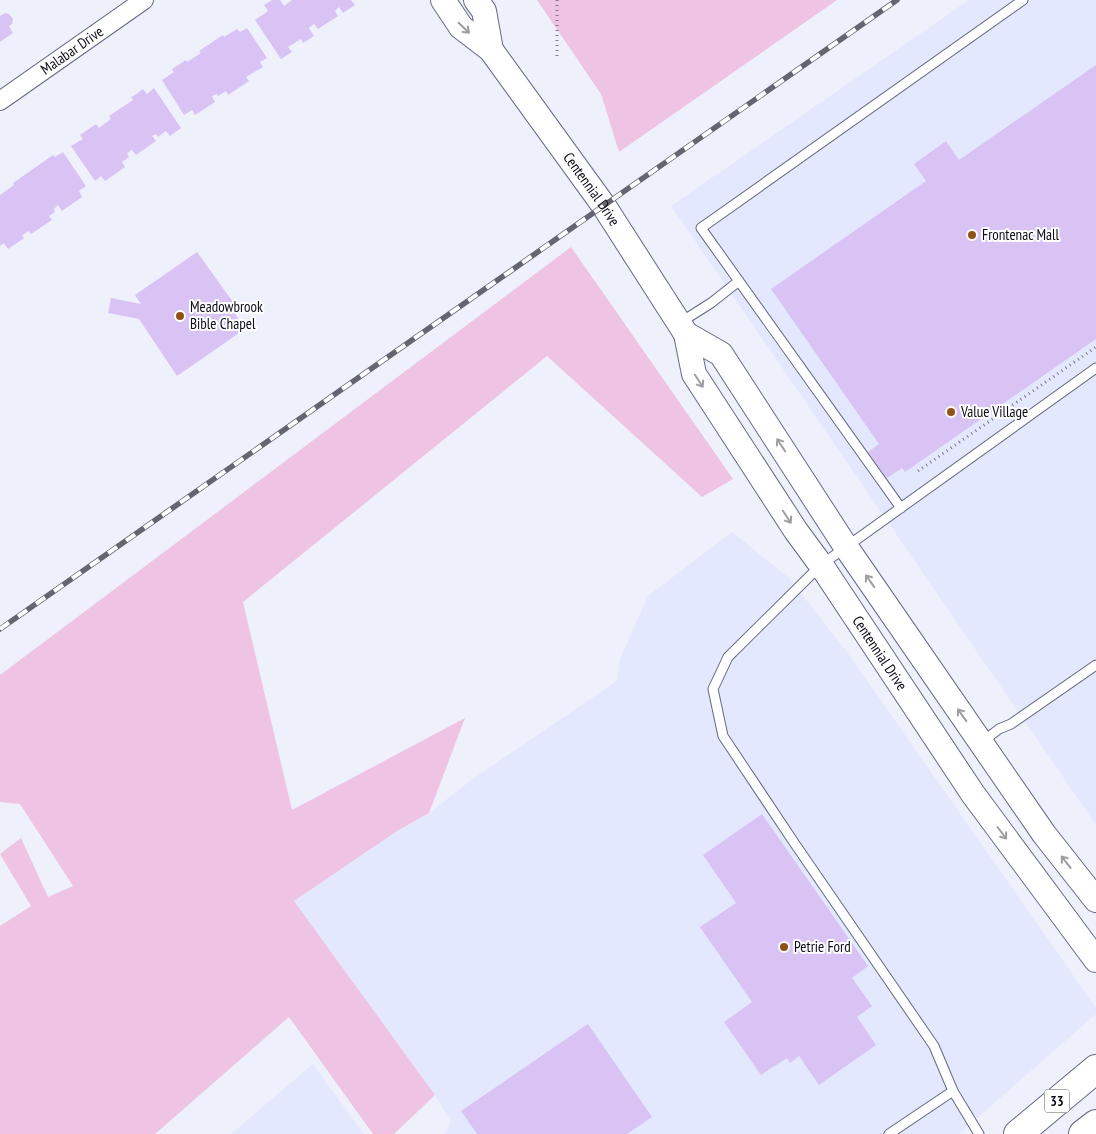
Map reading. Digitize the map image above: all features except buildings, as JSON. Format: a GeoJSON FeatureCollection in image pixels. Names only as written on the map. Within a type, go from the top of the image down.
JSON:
{"type":"FeatureCollection","features":[{"type":"Feature","properties":{"kind":"main road","name":"Centennial Drive"},"geometry":{"type":"LineString","coordinates":[[443,0],[461,27],[490,50],[604,206],[682,329],[694,374],[796,531],[821,565],[973,794],[1096,960]]}},
{"type":"Feature","properties":{"kind":"main road","name":"Centennial Drive"},"geometry":{"type":"LineString","coordinates":[[476,0],[484,12],[490,50]]}},
{"type":"Feature","properties":{"kind":"main road","name":"Centennial Drive"},"geometry":{"type":"LineString","coordinates":[[682,329],[721,354],[846,547],[1044,834],[1096,900]]}},
{"type":"Feature","properties":{"kind":"main road","name":"33"},"geometry":{"type":"LineString","coordinates":[[1018,1134],[1096,1069]]}},
{"type":"Feature","properties":{"kind":"main road"},"geometry":{"type":"LineString","coordinates":[[1083,1134],[1096,1124]]}},
{"type":"Feature","properties":{"kind":"street","name":"Malabar Drive"},"geometry":{"type":"LineString","coordinates":[[0,101],[144,0]]}},
{"type":"Feature","properties":{"kind":"lane"},"geometry":{"type":"LineString","coordinates":[[901,508],[701,228],[1023,0]]}},
{"type":"Feature","properties":{"kind":"lane"},"geometry":{"type":"LineString","coordinates":[[682,329],[739,281]]}},
{"type":"Feature","properties":{"kind":"lane"},"geometry":{"type":"LineString","coordinates":[[979,1134],[953,1091],[934,1046],[723,736],[713,688],[728,656],[821,565],[1096,368]]}},
{"type":"Feature","properties":{"kind":"lane"},"geometry":{"type":"LineString","coordinates":[[981,743],[1096,665]]}},
{"type":"Feature","properties":{"kind":"lane"},"geometry":{"type":"LineString","coordinates":[[889,1134],[953,1091]]}},
{"type":"Feature","properties":{"kind":"path"},"geometry":{"type":"LineString","coordinates":[[557,0],[557,56]]}},
{"type":"Feature","properties":{"kind":"path"},"geometry":{"type":"LineString","coordinates":[[918,471],[1096,347]]}},
{"type":"Feature","properties":{"kind":"shaded area"},"geometry":{"type":"Polygon","coordinates":[[[537,0],[837,0],[619,152],[601,94],[537,0]]]}},
{"type":"Feature","properties":{"kind":"shaded area"},"geometry":{"type":"Polygon","coordinates":[[[969,0],[1096,0],[1096,825],[671,206],[969,0]]]}},
{"type":"Feature","properties":{"kind":"shaded area"},"geometry":{"type":"Polygon","coordinates":[[[571,247],[733,479],[702,497],[547,356],[243,602],[292,810],[465,718],[429,813],[397,831],[294,901],[435,1095],[394,1134],[373,1134],[289,1017],[155,1134],[0,1134],[0,926],[31,906],[0,854],[21,838],[48,897],[73,886],[20,804],[0,802],[0,675],[571,247]]]}},
{"type":"Feature","properties":{"kind":"shaded area"},"geometry":{"type":"Polygon","coordinates":[[[732,532],[789,578],[847,652],[1096,1008],[1096,1014],[959,1134],[445,1134],[451,1121],[435,1095],[294,901],[397,831],[429,813],[474,778],[617,681],[620,659],[648,596],[732,532]]]}},
{"type":"Feature","properties":{"kind":"shaded area"},"geometry":{"type":"Polygon","coordinates":[[[313,1064],[364,1134],[231,1134],[313,1064]]]}},
{"type":"Feature","properties":{"kind":"railway"},"geometry":{"type":"LineString","coordinates":[[0,629],[897,0]]}},
{"type":"Feature","properties":{"kind":"place","name":"Frontenac Mall"},"geometry":{"type":"Point","coordinates":[972,235]}},
{"type":"Feature","properties":{"kind":"place","name":"Meadowbrook Bible Chapel"},"geometry":{"type":"Point","coordinates":[180,316]}},
{"type":"Feature","properties":{"kind":"place","name":"Value Village"},"geometry":{"type":"Point","coordinates":[951,412]}},
{"type":"Feature","properties":{"kind":"place","name":"Petrie Ford"},"geometry":{"type":"Point","coordinates":[784,947]}}]}
